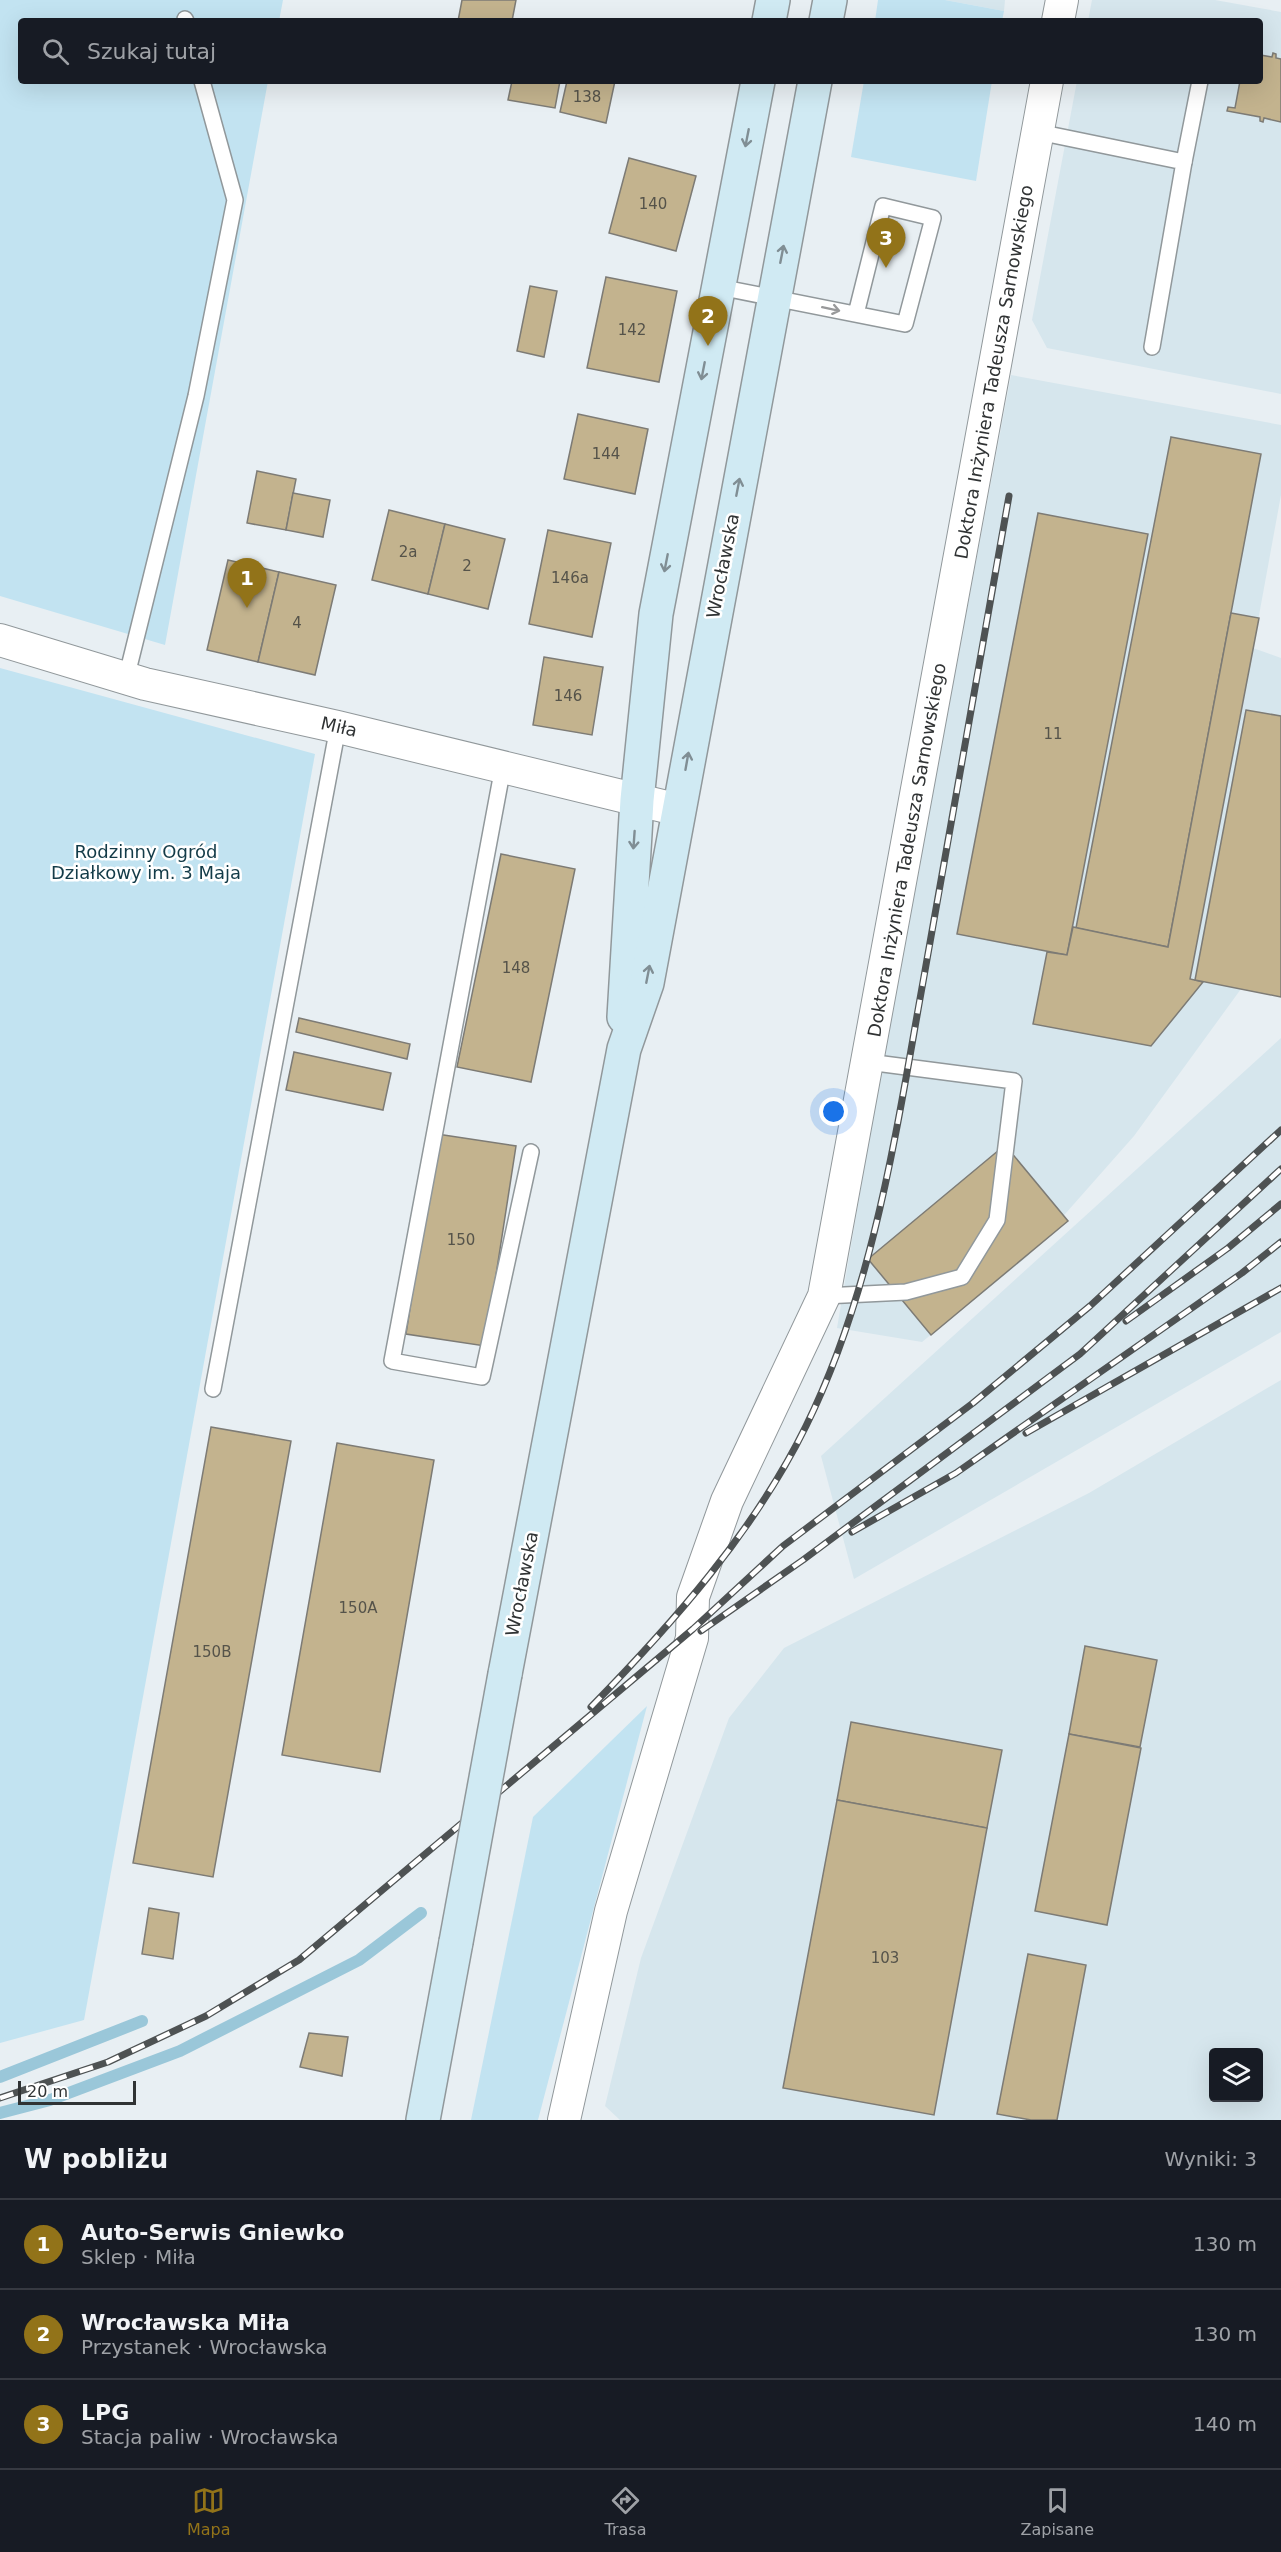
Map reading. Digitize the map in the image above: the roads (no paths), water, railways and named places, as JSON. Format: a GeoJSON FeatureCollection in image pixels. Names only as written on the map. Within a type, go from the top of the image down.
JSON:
{"type":"FeatureCollection","features":[{"type":"Feature","properties":{"kind":"main road"},"geometry":{"type":"LineString","coordinates":[[770,18],[773,0]]}},
{"type":"Feature","properties":{"kind":"main road"},"geometry":{"type":"LineString","coordinates":[[827,18],[830,0]]}},
{"type":"Feature","properties":{"kind":"main road","name":"Wrocławska"},"geometry":{"type":"LineString","coordinates":[[624,1049],[625,978],[637,800],[656,614],[757,84]]}},
{"type":"Feature","properties":{"kind":"main road","name":"Wrocławska"},"geometry":{"type":"LineString","coordinates":[[423,2120],[624,1049],[647,983],[814,84]]}},
{"type":"Feature","properties":{"kind":"street"},"geometry":{"type":"LineString","coordinates":[[1059,18],[1062,0]]}},
{"type":"Feature","properties":{"kind":"street","name":"Doktora Inżyniera Tadeusza Sarnowskiego"},"geometry":{"type":"LineString","coordinates":[[564,2120],[611,1911],[692,1638],[693,1597],[727,1501],[824,1296],[1046,84]]}},
{"type":"Feature","properties":{"kind":"street","name":"Miła"},"geometry":{"type":"LineString","coordinates":[[0,640],[126,679],[338,727],[679,810]]}},
{"type":"Feature","properties":{"kind":"lane"},"geometry":{"type":"LineString","coordinates":[[126,679],[196,396],[235,200],[203,84]]}},
{"type":"Feature","properties":{"kind":"lane"},"geometry":{"type":"LineString","coordinates":[[1152,347],[1199,84]]}},
{"type":"Feature","properties":{"kind":"lane"},"geometry":{"type":"LineString","coordinates":[[1038,132],[1184,162]]}},
{"type":"Feature","properties":{"kind":"lane"},"geometry":{"type":"LineString","coordinates":[[719,287],[905,324],[933,218],[883,206],[856,314]]}},
{"type":"Feature","properties":{"kind":"lane"},"geometry":{"type":"LineString","coordinates":[[213,1389],[338,727]]}},
{"type":"Feature","properties":{"kind":"lane"},"geometry":{"type":"LineString","coordinates":[[503,767],[392,1361],[483,1377],[531,1152]]}},
{"type":"Feature","properties":{"kind":"lane"},"geometry":{"type":"LineString","coordinates":[[824,1296],[906,1292],[962,1277],[998,1221],[1014,1081],[868,1062]]}},
{"type":"Feature","properties":{"kind":"waterway"},"geometry":{"type":"LineString","coordinates":[[0,2113],[50,2100],[180,2051],[359,1960],[421,1913]]}},
{"type":"Feature","properties":{"kind":"waterway"},"geometry":{"type":"LineString","coordinates":[[0,2077],[142,2021]]}},
{"type":"Feature","properties":{"kind":"railway"},"geometry":{"type":"LineString","coordinates":[[591,1707],[652,1643],[710,1575],[762,1503],[806,1426],[849,1320],[866,1264],[892,1152],[1009,496]]}},
{"type":"Feature","properties":{"kind":"railway"},"geometry":{"type":"LineString","coordinates":[[0,2098],[108,2062],[206,2016],[299,1960],[693,1629],[783,1546],[973,1403],[1090,1306],[1281,1130]]}},
{"type":"Feature","properties":{"kind":"railway"},"geometry":{"type":"LineString","coordinates":[[701,1631],[803,1560],[1080,1354],[1281,1169]]}},
{"type":"Feature","properties":{"kind":"railway"},"geometry":{"type":"LineString","coordinates":[[1126,1321],[1228,1248],[1281,1204]]}},
{"type":"Feature","properties":{"kind":"railway"},"geometry":{"type":"LineString","coordinates":[[852,1532],[956,1473],[1242,1273],[1281,1242]]}},
{"type":"Feature","properties":{"kind":"railway"},"geometry":{"type":"LineString","coordinates":[[1026,1433],[1281,1288]]}},
{"type":"Feature","properties":{"kind":"place","name":"LPG"},"geometry":{"type":"Point","coordinates":[886,268]}},
{"type":"Feature","properties":{"kind":"place","name":"Wrocławska Miła"},"geometry":{"type":"Point","coordinates":[708,346]}},
{"type":"Feature","properties":{"kind":"place","name":"Auto-Serwis Gniewko"},"geometry":{"type":"Point","coordinates":[247,608]}},
{"type":"Feature","properties":{"kind":"park label","name":"Rodzinny Ogród Działkowy im. 3 Maja"},"geometry":{"type":"Point","coordinates":[146,862]}}]}
